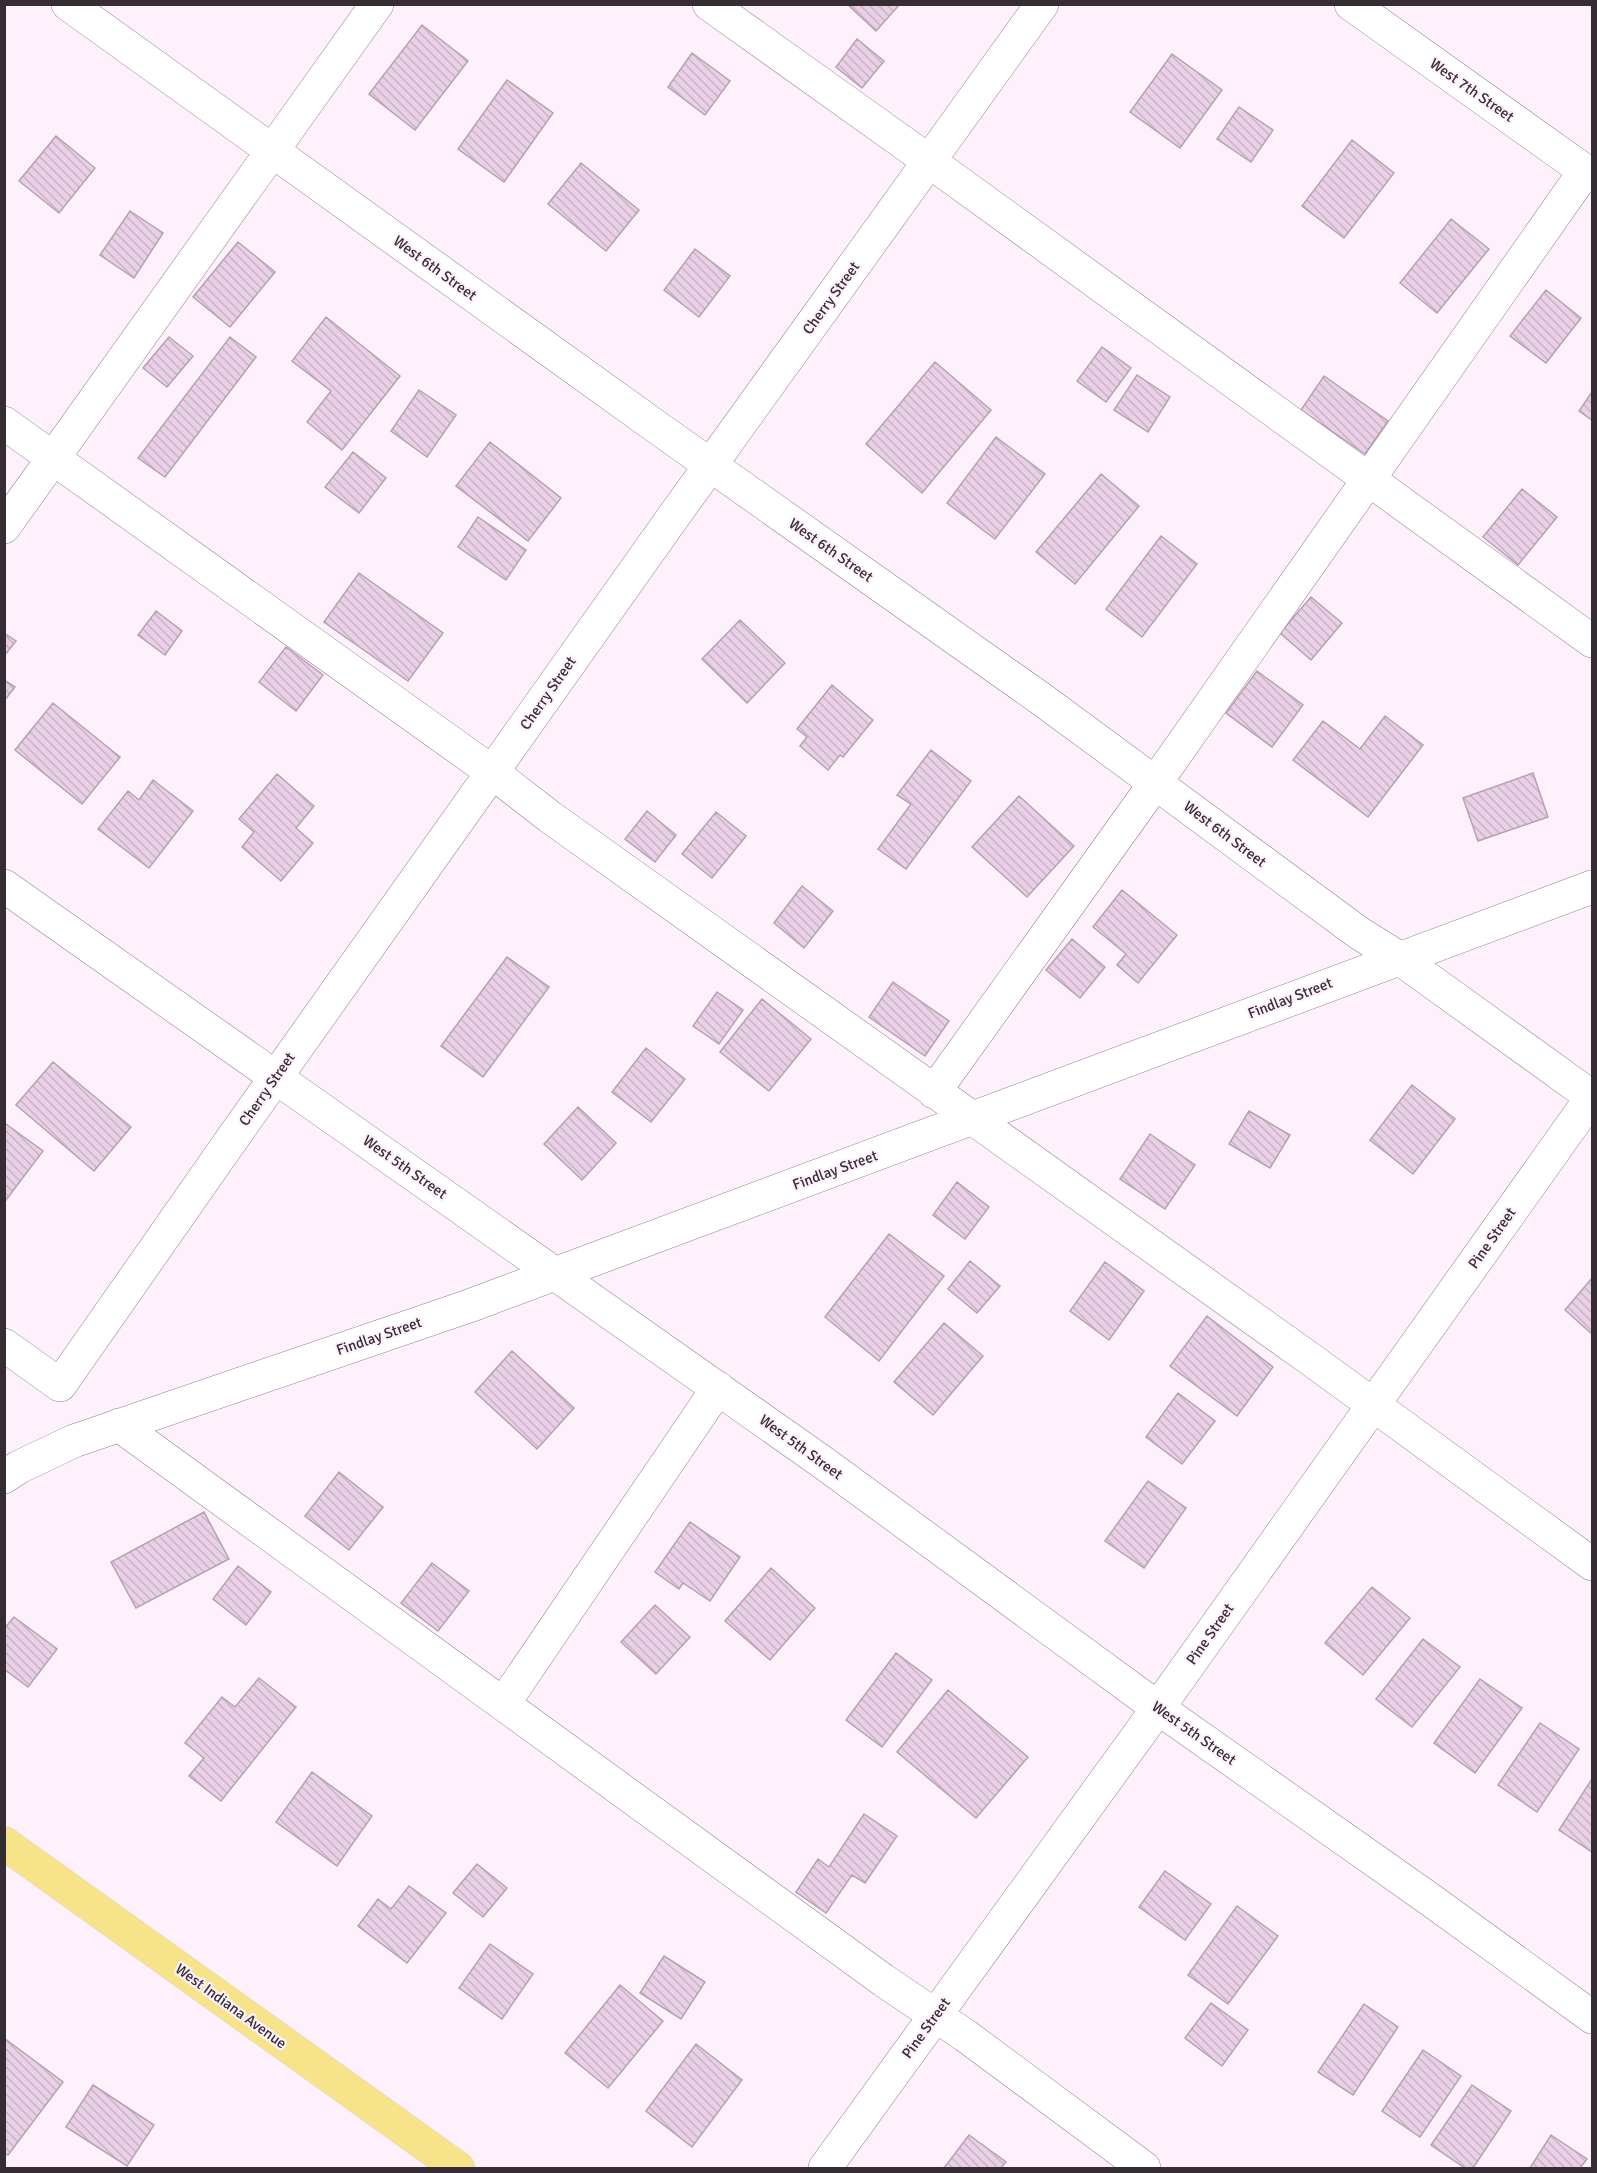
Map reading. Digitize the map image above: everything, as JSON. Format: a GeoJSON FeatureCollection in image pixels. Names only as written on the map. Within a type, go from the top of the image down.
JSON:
{"type":"FeatureCollection","features":[{"type":"Feature","properties":{"kind":"main road","name":"West Indiana Avenue"},"geometry":{"type":"LineString","coordinates":[[4,1843],[458,2169]]}},
{"type":"Feature","properties":{"kind":"street","name":"West 6th Street"},"geometry":{"type":"LineString","coordinates":[[68,4],[1156,782],[1359,933],[1399,958],[1593,1097]]}},
{"type":"Feature","properties":{"kind":"street"},"geometry":{"type":"LineString","coordinates":[[4,527],[377,4]]}},
{"type":"Feature","properties":{"kind":"street"},"geometry":{"type":"LineString","coordinates":[[709,4],[1593,641]]}},
{"type":"Feature","properties":{"kind":"street","name":"Cherry Street"},"geometry":{"type":"LineString","coordinates":[[4,1345],[60,1385],[710,465],[1041,4]]}},
{"type":"Feature","properties":{"kind":"street","name":"West 7th Street"},"geometry":{"type":"LineString","coordinates":[[1351,4],[1589,173]]}},
{"type":"Feature","properties":{"kind":"street"},"geometry":{"type":"LineString","coordinates":[[934,1092],[1589,173]]}},
{"type":"Feature","properties":{"kind":"street"},"geometry":{"type":"LineString","coordinates":[[4,423],[1593,1564]]}},
{"type":"Feature","properties":{"kind":"street","name":"West 5th Street"},"geometry":{"type":"LineString","coordinates":[[4,886],[825,1464],[1158,1708],[1592,2016]]}},
{"type":"Feature","properties":{"kind":"street","name":"Findlay Street"},"geometry":{"type":"LineString","coordinates":[[4,1477],[19,1467],[74,1441],[469,1306],[1593,887]]}},
{"type":"Feature","properties":{"kind":"street","name":"Pine Street"},"geometry":{"type":"LineString","coordinates":[[825,2169],[1158,1708],[1593,1097]]}},
{"type":"Feature","properties":{"kind":"street"},"geometry":{"type":"LineString","coordinates":[[504,1703],[718,1388]]}},
{"type":"Feature","properties":{"kind":"street"},"geometry":{"type":"LineString","coordinates":[[119,1425],[864,1966],[935,2015],[1144,2169]]}},
{"type":"Feature","properties":{"kind":"building"},"geometry":{"type":"Polygon","coordinates":[[[847,4],[900,4],[876,31],[847,4]]]}},
{"type":"Feature","properties":{"kind":"building"},"geometry":{"type":"Polygon","coordinates":[[[422,25],[468,61],[415,130],[369,94],[422,25]]]}},
{"type":"Feature","properties":{"kind":"building"},"geometry":{"type":"Polygon","coordinates":[[[857,39],[884,61],[862,88],[836,67],[857,39]]]}},
{"type":"Feature","properties":{"kind":"building"},"geometry":{"type":"Polygon","coordinates":[[[692,53],[730,81],[705,115],[668,87],[692,53]]]}},
{"type":"Feature","properties":{"kind":"building"},"geometry":{"type":"Polygon","coordinates":[[[1172,54],[1222,90],[1180,148],[1130,112],[1172,54]]]}},
{"type":"Feature","properties":{"kind":"building"},"geometry":{"type":"Polygon","coordinates":[[[507,80],[553,113],[504,182],[458,149],[507,80]]]}},
{"type":"Feature","properties":{"kind":"building"},"geometry":{"type":"Polygon","coordinates":[[[1239,107],[1273,130],[1251,162],[1217,139],[1239,107]]]}},
{"type":"Feature","properties":{"kind":"building"},"geometry":{"type":"Polygon","coordinates":[[[56,136],[95,168],[59,213],[19,181],[56,136]]]}},
{"type":"Feature","properties":{"kind":"building"},"geometry":{"type":"Polygon","coordinates":[[[1352,140],[1394,173],[1344,238],[1302,206],[1352,140]]]}},
{"type":"Feature","properties":{"kind":"building"},"geometry":{"type":"Polygon","coordinates":[[[581,163],[639,210],[606,251],[548,204],[581,163]]]}},
{"type":"Feature","properties":{"kind":"building"},"geometry":{"type":"Polygon","coordinates":[[[130,211],[163,233],[134,278],[100,255],[130,211]]]}},
{"type":"Feature","properties":{"kind":"building"},"geometry":{"type":"Polygon","coordinates":[[[1451,219],[1489,249],[1437,313],[1400,283],[1451,219]]]}},
{"type":"Feature","properties":{"kind":"building"},"geometry":{"type":"Polygon","coordinates":[[[238,242],[275,272],[230,327],[193,297],[238,242]]]}},
{"type":"Feature","properties":{"kind":"building"},"geometry":{"type":"Polygon","coordinates":[[[695,249],[730,276],[699,317],[664,290],[695,249]]]}},
{"type":"Feature","properties":{"kind":"building"},"geometry":{"type":"Polygon","coordinates":[[[1546,290],[1581,318],[1546,363],[1510,336],[1546,290]]]}},
{"type":"Feature","properties":{"kind":"building"},"geometry":{"type":"Polygon","coordinates":[[[326,317],[400,376],[342,450],[307,422],[331,391],[292,361],[326,317]]]}},
{"type":"Feature","properties":{"kind":"building"},"geometry":{"type":"Polygon","coordinates":[[[169,337],[193,356],[167,387],[143,368],[169,337]]]}},
{"type":"Feature","properties":{"kind":"building"},"geometry":{"type":"Polygon","coordinates":[[[230,337],[256,357],[165,477],[138,458],[230,337]]]}},
{"type":"Feature","properties":{"kind":"building"},"geometry":{"type":"Polygon","coordinates":[[[1102,347],[1131,368],[1106,402],[1077,381],[1102,347]]]}},
{"type":"Feature","properties":{"kind":"building"},"geometry":{"type":"Polygon","coordinates":[[[935,362],[991,410],[922,493],[866,444],[935,362]]]}},
{"type":"Feature","properties":{"kind":"building"},"geometry":{"type":"Polygon","coordinates":[[[1137,375],[1170,397],[1148,432],[1114,410],[1137,375]]]}},
{"type":"Feature","properties":{"kind":"building"},"geometry":{"type":"Polygon","coordinates":[[[1324,376],[1388,421],[1365,454],[1301,410],[1324,376]]]}},
{"type":"Feature","properties":{"kind":"building"},"geometry":{"type":"Polygon","coordinates":[[[419,390],[456,415],[427,457],[391,431],[419,390]]]}},
{"type":"Feature","properties":{"kind":"building"},"geometry":{"type":"Polygon","coordinates":[[[1592,392],[1592,420],[1579,411],[1592,392]]]}},
{"type":"Feature","properties":{"kind":"building"},"geometry":{"type":"Polygon","coordinates":[[[996,437],[1045,474],[995,539],[947,503],[996,437]]]}},
{"type":"Feature","properties":{"kind":"building"},"geometry":{"type":"Polygon","coordinates":[[[490,442],[561,498],[528,541],[456,486],[490,442]]]}},
{"type":"Feature","properties":{"kind":"building"},"geometry":{"type":"Polygon","coordinates":[[[353,452],[386,478],[359,513],[325,487],[353,452]]]}},
{"type":"Feature","properties":{"kind":"building"},"geometry":{"type":"Polygon","coordinates":[[[1101,474],[1139,506],[1075,584],[1036,552],[1101,474]]]}},
{"type":"Feature","properties":{"kind":"building"},"geometry":{"type":"Polygon","coordinates":[[[1522,489],[1557,517],[1518,565],[1483,537],[1522,489]]]}},
{"type":"Feature","properties":{"kind":"building"},"geometry":{"type":"Polygon","coordinates":[[[478,517],[526,550],[506,580],[458,547],[478,517]]]}},
{"type":"Feature","properties":{"kind":"building"},"geometry":{"type":"Polygon","coordinates":[[[1161,536],[1197,564],[1142,637],[1106,609],[1161,536]]]}},
{"type":"Feature","properties":{"kind":"building"},"geometry":{"type":"Polygon","coordinates":[[[359,573],[443,633],[408,681],[324,622],[359,573]]]}},
{"type":"Feature","properties":{"kind":"building"},"geometry":{"type":"Polygon","coordinates":[[[1311,597],[1342,623],[1311,660],[1280,633],[1311,597]]]}},
{"type":"Feature","properties":{"kind":"building"},"geometry":{"type":"Polygon","coordinates":[[[156,611],[182,631],[165,655],[138,635],[156,611]]]}},
{"type":"Feature","properties":{"kind":"building"},"geometry":{"type":"Polygon","coordinates":[[[740,620],[785,663],[747,703],[702,659],[740,620]]]}},
{"type":"Feature","properties":{"kind":"building"},"geometry":{"type":"Polygon","coordinates":[[[4,633],[16,641],[4,656],[4,633]]]}},
{"type":"Feature","properties":{"kind":"building"},"geometry":{"type":"Polygon","coordinates":[[[286,647],[323,675],[296,711],[259,682],[286,647]]]}},
{"type":"Feature","properties":{"kind":"building"},"geometry":{"type":"Polygon","coordinates":[[[1257,671],[1303,705],[1272,747],[1226,713],[1257,671]]]}},
{"type":"Feature","properties":{"kind":"building"},"geometry":{"type":"Polygon","coordinates":[[[4,680],[15,687],[4,701],[4,680]]]}},
{"type":"Feature","properties":{"kind":"building"},"geometry":{"type":"Polygon","coordinates":[[[832,685],[873,720],[843,757],[840,755],[828,770],[800,746],[807,737],[797,729],[832,685]]]}},
{"type":"Feature","properties":{"kind":"building"},"geometry":{"type":"Polygon","coordinates":[[[53,703],[120,757],[82,804],[15,750],[53,703]]]}},
{"type":"Feature","properties":{"kind":"building"},"geometry":{"type":"Polygon","coordinates":[[[1385,716],[1423,745],[1368,817],[1293,760],[1323,721],[1360,749],[1385,716]]]}},
{"type":"Feature","properties":{"kind":"building"},"geometry":{"type":"Polygon","coordinates":[[[931,750],[971,781],[906,869],[878,849],[911,804],[897,795],[931,750]]]}},
{"type":"Feature","properties":{"kind":"building"},"geometry":{"type":"Polygon","coordinates":[[[1533,773],[1548,817],[1478,841],[1463,798],[1533,773]]]}},
{"type":"Feature","properties":{"kind":"building"},"geometry":{"type":"Polygon","coordinates":[[[277,774],[314,806],[296,828],[313,843],[281,881],[242,847],[254,832],[239,819],[277,774]]]}},
{"type":"Feature","properties":{"kind":"building"},"geometry":{"type":"Polygon","coordinates":[[[153,780],[193,811],[149,868],[98,829],[128,791],[139,800],[153,780]]]}},
{"type":"Feature","properties":{"kind":"building"},"geometry":{"type":"Polygon","coordinates":[[[1019,796],[1074,846],[1027,897],[972,847],[1019,796]]]}},
{"type":"Feature","properties":{"kind":"building"},"geometry":{"type":"Polygon","coordinates":[[[647,811],[676,835],[655,862],[625,839],[647,811]]]}},
{"type":"Feature","properties":{"kind":"building"},"geometry":{"type":"Polygon","coordinates":[[[716,812],[746,836],[712,878],[682,854],[716,812]]]}},
{"type":"Feature","properties":{"kind":"building"},"geometry":{"type":"Polygon","coordinates":[[[802,886],[833,911],[804,948],[774,923],[802,886]]]}},
{"type":"Feature","properties":{"kind":"building"},"geometry":{"type":"Polygon","coordinates":[[[1122,890],[1177,935],[1138,983],[1117,965],[1126,954],[1093,927],[1122,890]]]}},
{"type":"Feature","properties":{"kind":"building"},"geometry":{"type":"Polygon","coordinates":[[[1072,939],[1105,967],[1080,998],[1046,970],[1072,939]]]}},
{"type":"Feature","properties":{"kind":"building"},"geometry":{"type":"Polygon","coordinates":[[[507,957],[549,987],[483,1077],[441,1046],[507,957]]]}},
{"type":"Feature","properties":{"kind":"building"},"geometry":{"type":"Polygon","coordinates":[[[893,982],[949,1021],[925,1056],[869,1017],[893,982]]]}},
{"type":"Feature","properties":{"kind":"building"},"geometry":{"type":"Polygon","coordinates":[[[717,992],[743,1010],[719,1044],[693,1026],[717,992]]]}},
{"type":"Feature","properties":{"kind":"building"},"geometry":{"type":"Polygon","coordinates":[[[762,999],[811,1039],[769,1091],[720,1052],[762,999]]]}},
{"type":"Feature","properties":{"kind":"building"},"geometry":{"type":"Polygon","coordinates":[[[646,1048],[685,1079],[651,1122],[612,1092],[646,1048]]]}},
{"type":"Feature","properties":{"kind":"building"},"geometry":{"type":"Polygon","coordinates":[[[53,1062],[131,1127],[94,1171],[16,1105],[53,1062]]]}},
{"type":"Feature","properties":{"kind":"building"},"geometry":{"type":"Polygon","coordinates":[[[1412,1085],[1455,1119],[1413,1174],[1370,1140],[1412,1085]]]}},
{"type":"Feature","properties":{"kind":"building"},"geometry":{"type":"Polygon","coordinates":[[[578,1107],[616,1143],[582,1180],[544,1144],[578,1107]]]}},
{"type":"Feature","properties":{"kind":"building"},"geometry":{"type":"Polygon","coordinates":[[[1249,1111],[1290,1135],[1270,1168],[1229,1144],[1249,1111]]]}},
{"type":"Feature","properties":{"kind":"building"},"geometry":{"type":"Polygon","coordinates":[[[6,1124],[43,1151],[6,1200],[4,1199],[4,1126],[6,1124]]]}},
{"type":"Feature","properties":{"kind":"building"},"geometry":{"type":"Polygon","coordinates":[[[1150,1134],[1195,1165],[1165,1209],[1120,1179],[1150,1134]]]}},
{"type":"Feature","properties":{"kind":"building"},"geometry":{"type":"Polygon","coordinates":[[[957,1182],[989,1207],[965,1239],[933,1215],[957,1182]]]}},
{"type":"Feature","properties":{"kind":"building"},"geometry":{"type":"Polygon","coordinates":[[[889,1234],[944,1276],[879,1361],[825,1317],[889,1234]]]}},
{"type":"Feature","properties":{"kind":"building"},"geometry":{"type":"Polygon","coordinates":[[[970,1261],[1000,1286],[977,1313],[948,1289],[970,1261]]]}},
{"type":"Feature","properties":{"kind":"building"},"geometry":{"type":"Polygon","coordinates":[[[1105,1262],[1144,1291],[1109,1340],[1070,1311],[1105,1262]]]}},
{"type":"Feature","properties":{"kind":"building"},"geometry":{"type":"Polygon","coordinates":[[[1592,1278],[1592,1334],[1565,1310],[1592,1278]]]}},
{"type":"Feature","properties":{"kind":"building"},"geometry":{"type":"Polygon","coordinates":[[[1207,1316],[1273,1367],[1237,1416],[1170,1366],[1207,1316]]]}},
{"type":"Feature","properties":{"kind":"building"},"geometry":{"type":"Polygon","coordinates":[[[944,1323],[983,1356],[933,1415],[894,1382],[944,1323]]]}},
{"type":"Feature","properties":{"kind":"building"},"geometry":{"type":"Polygon","coordinates":[[[512,1351],[574,1408],[537,1449],[475,1392],[512,1351]]]}},
{"type":"Feature","properties":{"kind":"building"},"geometry":{"type":"Polygon","coordinates":[[[1178,1393],[1215,1421],[1182,1464],[1146,1437],[1178,1393]]]}},
{"type":"Feature","properties":{"kind":"building"},"geometry":{"type":"Polygon","coordinates":[[[339,1472],[383,1507],[349,1550],[305,1516],[339,1472]]]}},
{"type":"Feature","properties":{"kind":"building"},"geometry":{"type":"Polygon","coordinates":[[[1148,1481],[1186,1508],[1144,1568],[1105,1541],[1148,1481]]]}},
{"type":"Feature","properties":{"kind":"building"},"geometry":{"type":"Polygon","coordinates":[[[204,1512],[229,1559],[136,1608],[111,1562],[204,1512]]]}},
{"type":"Feature","properties":{"kind":"building"},"geometry":{"type":"Polygon","coordinates":[[[690,1522],[740,1557],[710,1601],[683,1583],[679,1589],[655,1572],[690,1522]]]}},
{"type":"Feature","properties":{"kind":"building"},"geometry":{"type":"Polygon","coordinates":[[[432,1563],[469,1591],[438,1631],[401,1603],[432,1563]]]}},
{"type":"Feature","properties":{"kind":"building"},"geometry":{"type":"Polygon","coordinates":[[[238,1566],[271,1592],[246,1625],[213,1599],[238,1566]]]}},
{"type":"Feature","properties":{"kind":"building"},"geometry":{"type":"Polygon","coordinates":[[[771,1568],[815,1608],[770,1660],[725,1621],[771,1568]]]}},
{"type":"Feature","properties":{"kind":"building"},"geometry":{"type":"Polygon","coordinates":[[[1372,1587],[1410,1618],[1363,1675],[1325,1643],[1372,1587]]]}},
{"type":"Feature","properties":{"kind":"building"},"geometry":{"type":"Polygon","coordinates":[[[655,1605],[690,1637],[656,1674],[621,1642],[655,1605]]]}},
{"type":"Feature","properties":{"kind":"building"},"geometry":{"type":"Polygon","coordinates":[[[14,1617],[57,1649],[28,1687],[4,1669],[4,1629],[14,1617]]]}},
{"type":"Feature","properties":{"kind":"building"},"geometry":{"type":"Polygon","coordinates":[[[1423,1639],[1460,1667],[1412,1727],[1376,1699],[1423,1639]]]}},
{"type":"Feature","properties":{"kind":"building"},"geometry":{"type":"Polygon","coordinates":[[[896,1653],[932,1680],[882,1747],[846,1720],[896,1653]]]}},
{"type":"Feature","properties":{"kind":"building"},"geometry":{"type":"Polygon","coordinates":[[[259,1678],[296,1707],[221,1801],[189,1776],[204,1758],[185,1743],[222,1697],[235,1707],[259,1678]]]}},
{"type":"Feature","properties":{"kind":"building"},"geometry":{"type":"Polygon","coordinates":[[[1480,1679],[1522,1708],[1475,1773],[1434,1743],[1480,1679]]]}},
{"type":"Feature","properties":{"kind":"building"},"geometry":{"type":"Polygon","coordinates":[[[948,1690],[1028,1757],[976,1818],[897,1752],[948,1690]]]}},
{"type":"Feature","properties":{"kind":"building"},"geometry":{"type":"Polygon","coordinates":[[[1540,1723],[1579,1749],[1537,1812],[1498,1785],[1540,1723]]]}},
{"type":"Feature","properties":{"kind":"building"},"geometry":{"type":"Polygon","coordinates":[[[312,1772],[372,1816],[337,1866],[276,1822],[312,1772]]]}},
{"type":"Feature","properties":{"kind":"building"},"geometry":{"type":"Polygon","coordinates":[[[1592,1779],[1592,1852],[1559,1830],[1592,1779]]]}},
{"type":"Feature","properties":{"kind":"building"},"geometry":{"type":"Polygon","coordinates":[[[864,1814],[897,1836],[865,1883],[852,1875],[826,1913],[796,1892],[818,1859],[829,1867],[864,1814]]]}},
{"type":"Feature","properties":{"kind":"building"},"geometry":{"type":"Polygon","coordinates":[[[477,1864],[507,1888],[483,1917],[453,1893],[477,1864]]]}},
{"type":"Feature","properties":{"kind":"building"},"geometry":{"type":"Polygon","coordinates":[[[1165,1871],[1211,1904],[1185,1940],[1139,1907],[1165,1871]]]}},
{"type":"Feature","properties":{"kind":"building"},"geometry":{"type":"Polygon","coordinates":[[[409,1886],[446,1913],[407,1963],[358,1926],[378,1899],[391,1909],[409,1886]]]}},
{"type":"Feature","properties":{"kind":"building"},"geometry":{"type":"Polygon","coordinates":[[[1237,1906],[1278,1936],[1228,2004],[1188,1975],[1237,1906]]]}},
{"type":"Feature","properties":{"kind":"building"},"geometry":{"type":"Polygon","coordinates":[[[490,1944],[533,1974],[502,2019],[459,1988],[490,1944]]]}},
{"type":"Feature","properties":{"kind":"building"},"geometry":{"type":"Polygon","coordinates":[[[664,1956],[705,1982],[681,2019],[640,1993],[664,1956]]]}},
{"type":"Feature","properties":{"kind":"building"},"geometry":{"type":"Polygon","coordinates":[[[620,1985],[663,2021],[608,2088],[565,2053],[620,1985]]]}},
{"type":"Feature","properties":{"kind":"building"},"geometry":{"type":"Polygon","coordinates":[[[1211,2003],[1248,2030],[1222,2066],[1185,2038],[1211,2003]]]}},
{"type":"Feature","properties":{"kind":"building"},"geometry":{"type":"Polygon","coordinates":[[[1364,2004],[1398,2027],[1353,2095],[1318,2072],[1364,2004]]]}},
{"type":"Feature","properties":{"kind":"building"},"geometry":{"type":"Polygon","coordinates":[[[4,2038],[63,2082],[8,2155],[4,2153],[4,2038]]]}},
{"type":"Feature","properties":{"kind":"building"},"geometry":{"type":"Polygon","coordinates":[[[696,2044],[742,2080],[692,2147],[646,2111],[696,2044]]]}},
{"type":"Feature","properties":{"kind":"building"},"geometry":{"type":"Polygon","coordinates":[[[1423,2050],[1461,2076],[1420,2137],[1382,2111],[1423,2050]]]}},
{"type":"Feature","properties":{"kind":"building"},"geometry":{"type":"Polygon","coordinates":[[[93,2085],[154,2125],[127,2166],[66,2127],[93,2085]]]}},
{"type":"Feature","properties":{"kind":"building"},"geometry":{"type":"Polygon","coordinates":[[[1472,2085],[1511,2111],[1473,2168],[1465,2168],[1431,2145],[1472,2085]]]}},
{"type":"Feature","properties":{"kind":"building"},"geometry":{"type":"Polygon","coordinates":[[[969,2135],[1006,2162],[1001,2168],[944,2168],[969,2135]]]}},
{"type":"Feature","properties":{"kind":"building"},"geometry":{"type":"Polygon","coordinates":[[[1551,2135],[1587,2159],[1580,2168],[1530,2168],[1551,2135]]]}}]}
